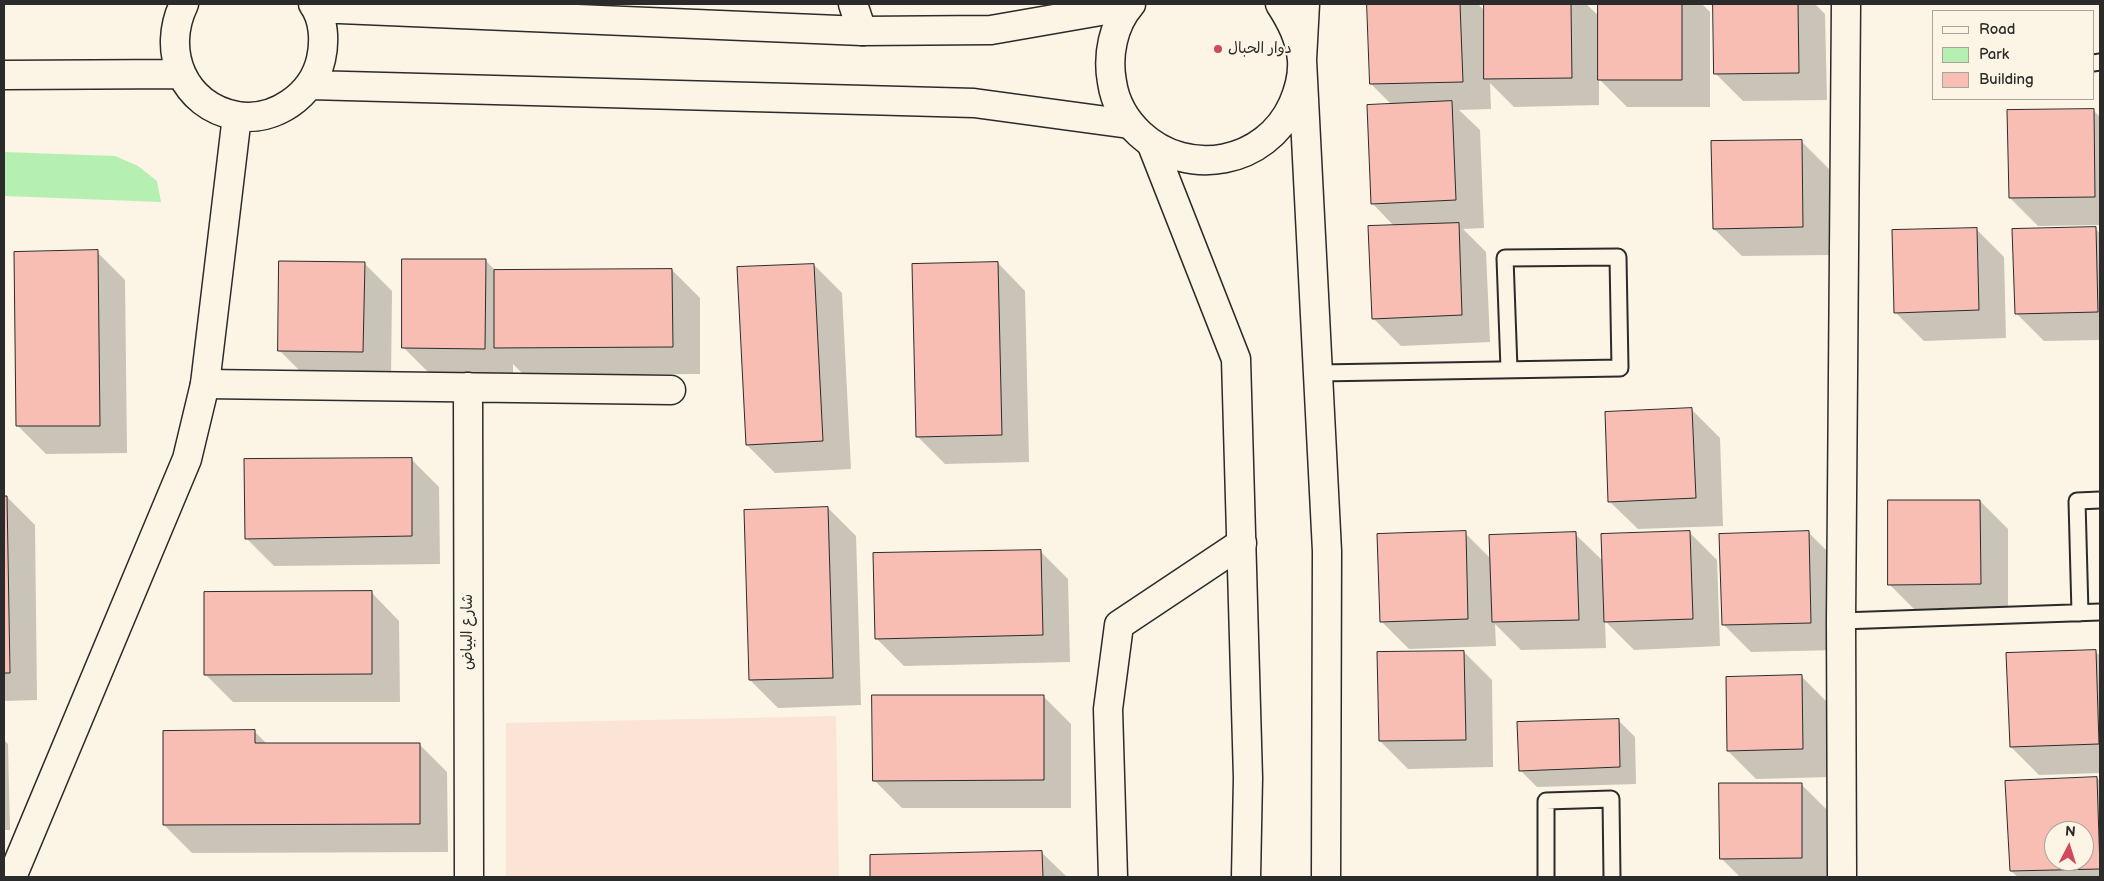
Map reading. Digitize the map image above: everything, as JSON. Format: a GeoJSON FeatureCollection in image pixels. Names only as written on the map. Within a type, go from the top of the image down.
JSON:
{"type":"FeatureCollection","features":[{"type":"Feature","properties":{"kind":"street"},"geometry":{"type":"LineString","coordinates":[[184,4],[178,17],[174,36],[175,56],[181,74],[195,94],[215,108],[238,116],[258,116],[278,110],[296,100],[310,85],[319,68],[324,47],[322,27],[314,6],[862,30],[990,30],[1130,5]]}},
{"type":"Feature","properties":{"kind":"street"},"geometry":{"type":"LineString","coordinates":[[854,4],[862,30]]}},
{"type":"Feature","properties":{"kind":"street"},"geometry":{"type":"LineString","coordinates":[[1280,4],[1295,29],[1302,60],[1327,551],[1326,877]]}},
{"type":"Feature","properties":{"kind":"street"},"geometry":{"type":"LineString","coordinates":[[1130,5],[1114,34],[1109,65],[1114,96],[1129,124],[1152,145],[1180,158],[1210,161],[1240,155],[1266,140],[1287,118],[1299,90],[1305,4]]}},
{"type":"Feature","properties":{"kind":"street"},"geometry":{"type":"LineString","coordinates":[[1842,877],[1846,4]]}},
{"type":"Feature","properties":{"kind":"street"},"geometry":{"type":"LineString","coordinates":[[4,75],[181,74]]}},
{"type":"Feature","properties":{"kind":"street"},"geometry":{"type":"LineString","coordinates":[[310,85],[974,103],[1129,124]]}},
{"type":"Feature","properties":{"kind":"street"},"geometry":{"type":"LineString","coordinates":[[12,877],[187,458],[205,384],[238,116]]}},
{"type":"Feature","properties":{"kind":"street"},"geometry":{"type":"LineString","coordinates":[[1152,145],[1236,359],[1248,778],[1246,877]]}},
{"type":"Feature","properties":{"kind":"street"},"geometry":{"type":"LineString","coordinates":[[205,384],[671,390]]}},
{"type":"Feature","properties":{"kind":"street","name":"شارع البياض"},"geometry":{"type":"LineString","coordinates":[[468,388],[469,877]]}},
{"type":"Feature","properties":{"kind":"street"},"geometry":{"type":"LineString","coordinates":[[1113,877],[1108,709],[1119,625],[1242,543]]}},
{"type":"Feature","properties":{"kind":"lane"},"geometry":{"type":"LineString","coordinates":[[1318,372],[1620,368],[1618,257],[1505,258],[1509,369]]}},
{"type":"Feature","properties":{"kind":"lane"},"geometry":{"type":"LineString","coordinates":[[2080,613],[2077,501],[2100,500]]}},
{"type":"Feature","properties":{"kind":"lane"},"geometry":{"type":"LineString","coordinates":[[1842,621],[2100,612]]}},
{"type":"Feature","properties":{"kind":"lane"},"geometry":{"type":"LineString","coordinates":[[1546,877],[1546,801],[1612,799],[1612,877]]}},
{"type":"Feature","properties":{"kind":"shaded area"},"geometry":{"type":"Polygon","coordinates":[[[836,716],[839,877],[506,877],[506,723],[836,716]]]}},
{"type":"Feature","properties":{"kind":"green space"},"geometry":{"type":"Polygon","coordinates":[[[4,152],[115,156],[138,166],[157,181],[161,202],[4,196],[4,152]]]}},
{"type":"Feature","properties":{"kind":"building"},"geometry":{"type":"Polygon","coordinates":[[[1367,4],[1460,4],[1463,82],[1370,84],[1367,4]]]}},
{"type":"Feature","properties":{"kind":"building"},"geometry":{"type":"Polygon","coordinates":[[[1484,4],[1571,4],[1572,78],[1484,79],[1484,4]]]}},
{"type":"Feature","properties":{"kind":"building"},"geometry":{"type":"Polygon","coordinates":[[[1598,4],[1682,4],[1682,80],[1598,80],[1598,4]]]}},
{"type":"Feature","properties":{"kind":"building"},"geometry":{"type":"Polygon","coordinates":[[[1713,4],[1798,4],[1799,73],[1714,74],[1713,4]]]}},
{"type":"Feature","properties":{"kind":"building"},"geometry":{"type":"Polygon","coordinates":[[[1452,101],[1456,200],[1371,204],[1367,105],[1452,101]]]}},
{"type":"Feature","properties":{"kind":"building"},"geometry":{"type":"Polygon","coordinates":[[[2094,109],[2095,197],[2009,198],[2007,110],[2094,109]]]}},
{"type":"Feature","properties":{"kind":"building"},"geometry":{"type":"Polygon","coordinates":[[[1802,140],[1803,227],[1713,229],[1711,141],[1802,140]]]}},
{"type":"Feature","properties":{"kind":"building"},"geometry":{"type":"Polygon","coordinates":[[[1459,223],[1462,315],[1372,319],[1368,226],[1459,223]]]}},
{"type":"Feature","properties":{"kind":"building"},"geometry":{"type":"Polygon","coordinates":[[[2096,227],[2098,312],[2015,314],[2012,229],[2096,227]]]}},
{"type":"Feature","properties":{"kind":"building"},"geometry":{"type":"Polygon","coordinates":[[[1977,228],[1979,310],[1894,313],[1892,230],[1977,228]]]}},
{"type":"Feature","properties":{"kind":"building"},"geometry":{"type":"Polygon","coordinates":[[[98,250],[100,426],[16,426],[14,252],[98,250]]]}},
{"type":"Feature","properties":{"kind":"building"},"geometry":{"type":"Polygon","coordinates":[[[402,259],[486,259],[485,349],[402,348],[402,259]]]}},
{"type":"Feature","properties":{"kind":"building"},"geometry":{"type":"Polygon","coordinates":[[[279,261],[365,262],[363,352],[278,351],[279,261]]]}},
{"type":"Feature","properties":{"kind":"building"},"geometry":{"type":"Polygon","coordinates":[[[998,262],[1002,435],[916,437],[912,264],[998,262]]]}},
{"type":"Feature","properties":{"kind":"building"},"geometry":{"type":"Polygon","coordinates":[[[814,264],[823,441],[746,445],[737,267],[814,264]]]}},
{"type":"Feature","properties":{"kind":"building"},"geometry":{"type":"Polygon","coordinates":[[[672,269],[673,347],[494,348],[494,270],[672,269]]]}},
{"type":"Feature","properties":{"kind":"building"},"geometry":{"type":"Polygon","coordinates":[[[1692,408],[1696,498],[1608,502],[1605,412],[1692,408]]]}},
{"type":"Feature","properties":{"kind":"building"},"geometry":{"type":"Polygon","coordinates":[[[412,458],[412,536],[245,539],[244,459],[412,458]]]}},
{"type":"Feature","properties":{"kind":"building"},"geometry":{"type":"Polygon","coordinates":[[[4,496],[7,496],[10,673],[4,673],[4,496]]]}},
{"type":"Feature","properties":{"kind":"building"},"geometry":{"type":"Polygon","coordinates":[[[1888,500],[1980,500],[1981,584],[1888,585],[1888,500]]]}},
{"type":"Feature","properties":{"kind":"building"},"geometry":{"type":"Polygon","coordinates":[[[828,507],[833,678],[749,680],[744,510],[828,507]]]}},
{"type":"Feature","properties":{"kind":"building"},"geometry":{"type":"Polygon","coordinates":[[[1466,531],[1468,619],[1380,622],[1377,534],[1466,531]]]}},
{"type":"Feature","properties":{"kind":"building"},"geometry":{"type":"Polygon","coordinates":[[[1690,531],[1693,619],[1604,622],[1601,534],[1690,531]]]}},
{"type":"Feature","properties":{"kind":"building"},"geometry":{"type":"Polygon","coordinates":[[[1809,531],[1811,623],[1722,625],[1719,534],[1809,531]]]}},
{"type":"Feature","properties":{"kind":"building"},"geometry":{"type":"Polygon","coordinates":[[[1576,532],[1579,620],[1492,622],[1489,535],[1576,532]]]}},
{"type":"Feature","properties":{"kind":"building"},"geometry":{"type":"Polygon","coordinates":[[[1041,550],[1043,635],[875,639],[873,553],[1041,550]]]}},
{"type":"Feature","properties":{"kind":"building"},"geometry":{"type":"Polygon","coordinates":[[[372,591],[372,674],[204,675],[204,592],[372,591]]]}},
{"type":"Feature","properties":{"kind":"building"},"geometry":{"type":"Polygon","coordinates":[[[2096,650],[2099,744],[2010,747],[2006,653],[2096,650]]]}},
{"type":"Feature","properties":{"kind":"building"},"geometry":{"type":"Polygon","coordinates":[[[1464,651],[1466,740],[1379,741],[1377,652],[1464,651]]]}},
{"type":"Feature","properties":{"kind":"building"},"geometry":{"type":"Polygon","coordinates":[[[1802,675],[1803,749],[1727,751],[1726,677],[1802,675]]]}},
{"type":"Feature","properties":{"kind":"building"},"geometry":{"type":"Polygon","coordinates":[[[872,695],[1044,695],[1044,780],[873,781],[872,695]]]}},
{"type":"Feature","properties":{"kind":"building"},"geometry":{"type":"Polygon","coordinates":[[[1619,719],[1620,767],[1519,771],[1517,722],[1619,719]]]}},
{"type":"Feature","properties":{"kind":"building"},"geometry":{"type":"Polygon","coordinates":[[[255,730],[255,743],[420,743],[420,824],[163,825],[163,731],[255,730]]]}},
{"type":"Feature","properties":{"kind":"building"},"geometry":{"type":"Polygon","coordinates":[[[2097,777],[2100,869],[2094,869],[2094,821],[2044,821],[2044,870],[2010,871],[2005,781],[2097,777]]]}},
{"type":"Feature","properties":{"kind":"building"},"geometry":{"type":"Polygon","coordinates":[[[1719,783],[1802,783],[1802,858],[1720,859],[1719,783]]]}},
{"type":"Feature","properties":{"kind":"building"},"geometry":{"type":"Polygon","coordinates":[[[1042,851],[1043,877],[870,877],[870,855],[1042,851]]]}},
{"type":"Feature","properties":{"kind":"place","name":"دوار الحبال"},"geometry":{"type":"Point","coordinates":[1218,49]}}]}
